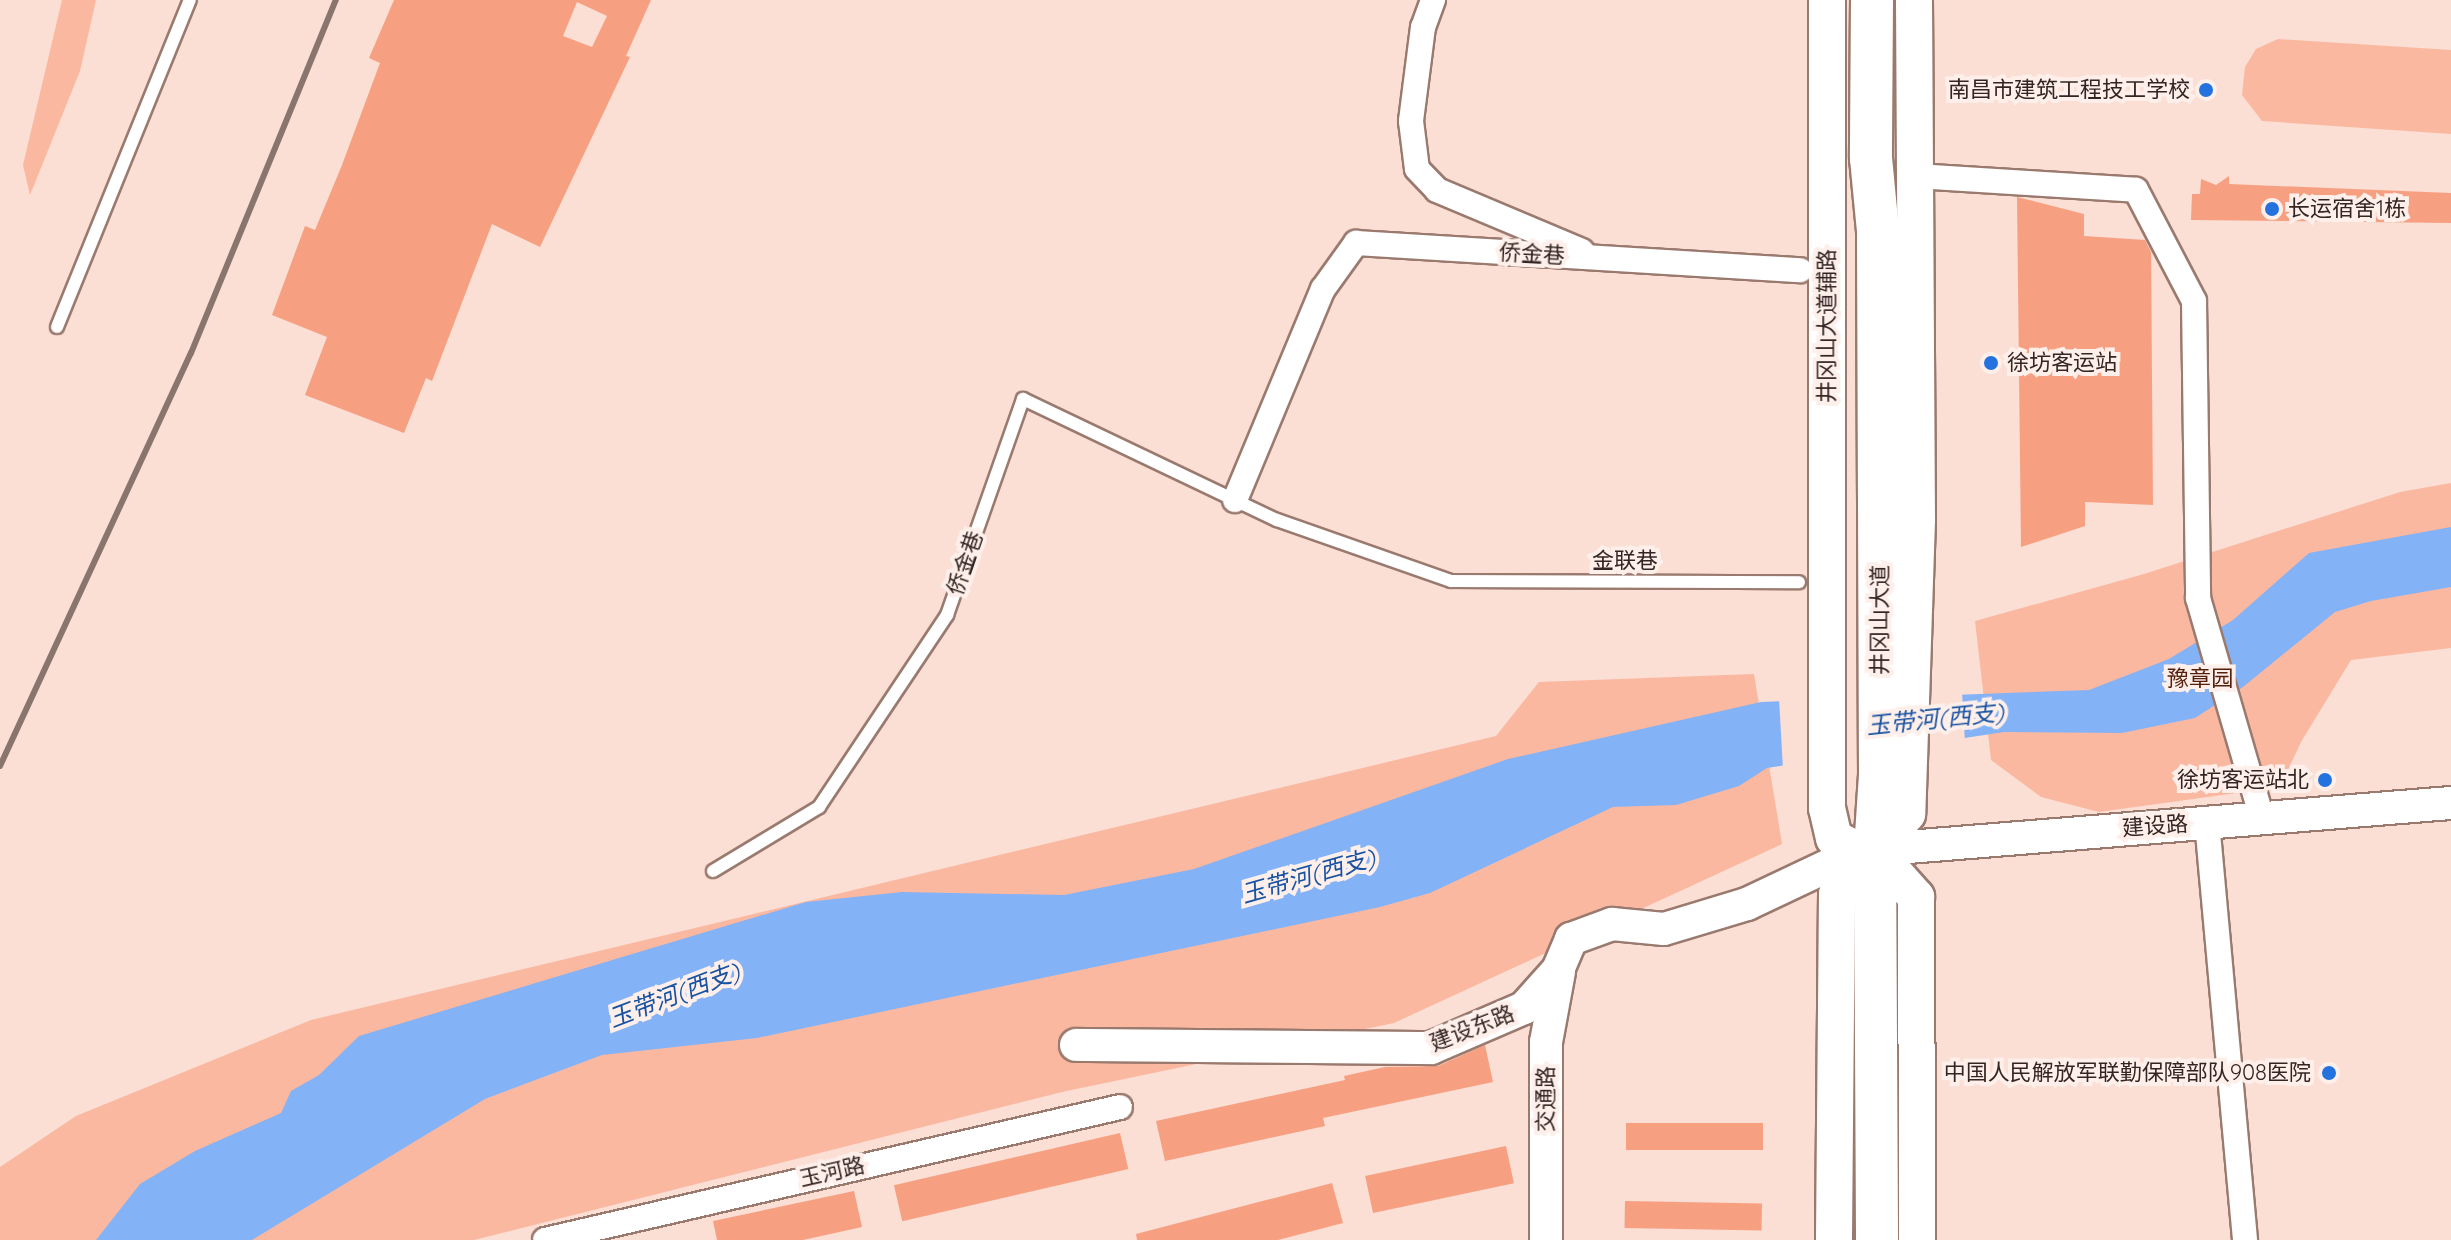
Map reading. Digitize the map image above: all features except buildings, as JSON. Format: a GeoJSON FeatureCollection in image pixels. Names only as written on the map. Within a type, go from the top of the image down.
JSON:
{"type":"FeatureCollection","features":[{"type":"Feature","properties":{"kind":"highway","name":"井冈山大道"},"geometry":{"type":"LineString","coordinates":[[1856,0],[1856,232],[1863,307],[1871,675],[1883,783],[1867,851],[1858,1240]]}},
{"type":"Feature","properties":{"kind":"highway","name":"井冈山大道"},"geometry":{"type":"LineString","coordinates":[[1871,675],[1878,231],[1871,158],[1872,0]]}},
{"type":"Feature","properties":{"kind":"highway","name":"井冈山大道"},"geometry":{"type":"LineString","coordinates":[[1867,851],[1877,1240]]}},
{"type":"Feature","properties":{"kind":"main road","name":"井冈山大道辅路"},"geometry":{"type":"LineString","coordinates":[[1827,0],[1827,808],[1834,838],[1867,851]]}},
{"type":"Feature","properties":{"kind":"main road"},"geometry":{"type":"LineString","coordinates":[[1883,783],[1913,644],[1917,520],[1914,0]]}},
{"type":"Feature","properties":{"kind":"main road"},"geometry":{"type":"LineString","coordinates":[[1834,1240],[1837,894],[1867,851],[1916,897],[1917,1240]]}},
{"type":"Feature","properties":{"kind":"street"},"geometry":{"type":"LineString","coordinates":[[1433,0],[1423,27],[1411,121],[1417,169],[1437,190],[1598,258]]}},
{"type":"Feature","properties":{"kind":"street"},"geometry":{"type":"LineString","coordinates":[[1916,176],[2136,190],[2194,301],[2201,609],[2262,818]]}},
{"type":"Feature","properties":{"kind":"street","name":"侨金巷"},"geometry":{"type":"LineString","coordinates":[[1235,500],[1323,289],[1356,243],[1800,270]]}},
{"type":"Feature","properties":{"kind":"street","name":"建设路"},"geometry":{"type":"LineString","coordinates":[[1867,851],[2451,803]]}},
{"type":"Feature","properties":{"kind":"street"},"geometry":{"type":"LineString","coordinates":[[2207,822],[2245,1240]]}},
{"type":"Feature","properties":{"kind":"street","name":"建设东路"},"geometry":{"type":"LineString","coordinates":[[1076,1045],[1431,1048],[1524,1008],[1558,970],[1571,939],[1612,924],[1664,929],[1747,904],[1867,851]]}},
{"type":"Feature","properties":{"kind":"street","name":"交通路"},"geometry":{"type":"LineString","coordinates":[[1546,1240],[1546,1042],[1549,1008],[1562,961]]}},
{"type":"Feature","properties":{"kind":"street","name":"玉河路"},"geometry":{"type":"LineString","coordinates":[[545,1240],[1120,1107]]}},
{"type":"Feature","properties":{"kind":"lane"},"geometry":{"type":"LineString","coordinates":[[57,327],[190,0]]}},
{"type":"Feature","properties":{"kind":"lane","name":"侨金巷"},"geometry":{"type":"LineString","coordinates":[[713,871],[819,807],[947,615],[1023,399],[1277,520],[1451,581]]}},
{"type":"Feature","properties":{"kind":"lane","name":"金联巷"},"geometry":{"type":"LineString","coordinates":[[1451,581],[1799,582]]}},
{"type":"Feature","properties":{"kind":"green space"},"geometry":{"type":"Polygon","coordinates":[[[62,0],[96,0],[80,71],[30,195],[23,165],[62,0]]]}},
{"type":"Feature","properties":{"kind":"green space"},"geometry":{"type":"Polygon","coordinates":[[[2278,39],[2451,50],[2451,134],[2262,121],[2242,95],[2245,67],[2256,49],[2278,39]]]}},
{"type":"Feature","properties":{"kind":"green space","name":"豫章园"},"geometry":{"type":"Polygon","coordinates":[[[2451,483],[2451,648],[2351,660],[2301,742],[2280,787],[2099,812],[2041,797],[1991,760],[1975,621],[2144,574],[2400,492],[2451,483]]]}},
{"type":"Feature","properties":{"kind":"green space"},"geometry":{"type":"Polygon","coordinates":[[[1754,674],[1782,844],[1394,1023],[1062,1092],[474,1240],[0,1240],[0,1167],[76,1116],[311,1020],[1496,736],[1539,682],[1754,674]]]}},
{"type":"Feature","properties":{"kind":"water","name":"玉带河(西支)"},"geometry":{"type":"Polygon","coordinates":[[[2451,527],[2451,587],[2371,601],[2335,612],[2243,687],[2195,718],[2122,733],[2004,732],[1767,768],[1739,786],[1676,805],[1613,807],[1430,893],[1380,907],[757,1038],[602,1055],[485,1099],[252,1240],[96,1240],[140,1184],[195,1151],[281,1113],[291,1091],[319,1075],[359,1036],[806,902],[902,892],[1064,895],[1194,869],[1508,759],[1761,702],[2089,690],[2169,659],[2233,620],[2309,553],[2451,527]]]}},
{"type":"Feature","properties":{"kind":"pier"},"geometry":{"type":"Polygon","coordinates":[[[1962,692],[1965,742],[1783,770],[1779,698],[1962,692]]]}},
{"type":"Feature","properties":{"kind":"railway"},"geometry":{"type":"LineString","coordinates":[[0,766],[191,353],[336,0]]}},
{"type":"Feature","properties":{"kind":"place","name":"南昌市建筑工程技工学校"},"geometry":{"type":"Point","coordinates":[2206,90]}},
{"type":"Feature","properties":{"kind":"place","name":"长运宿舍1栋"},"geometry":{"type":"Point","coordinates":[2272,209]}},
{"type":"Feature","properties":{"kind":"place","name":"徐坊客运站"},"geometry":{"type":"Point","coordinates":[1991,363]}},
{"type":"Feature","properties":{"kind":"place","name":"徐坊客运站北"},"geometry":{"type":"Point","coordinates":[2325,780]}},
{"type":"Feature","properties":{"kind":"place","name":"中国人民解放军联勤保障部队908医院"},"geometry":{"type":"Point","coordinates":[2329,1073]}}]}
